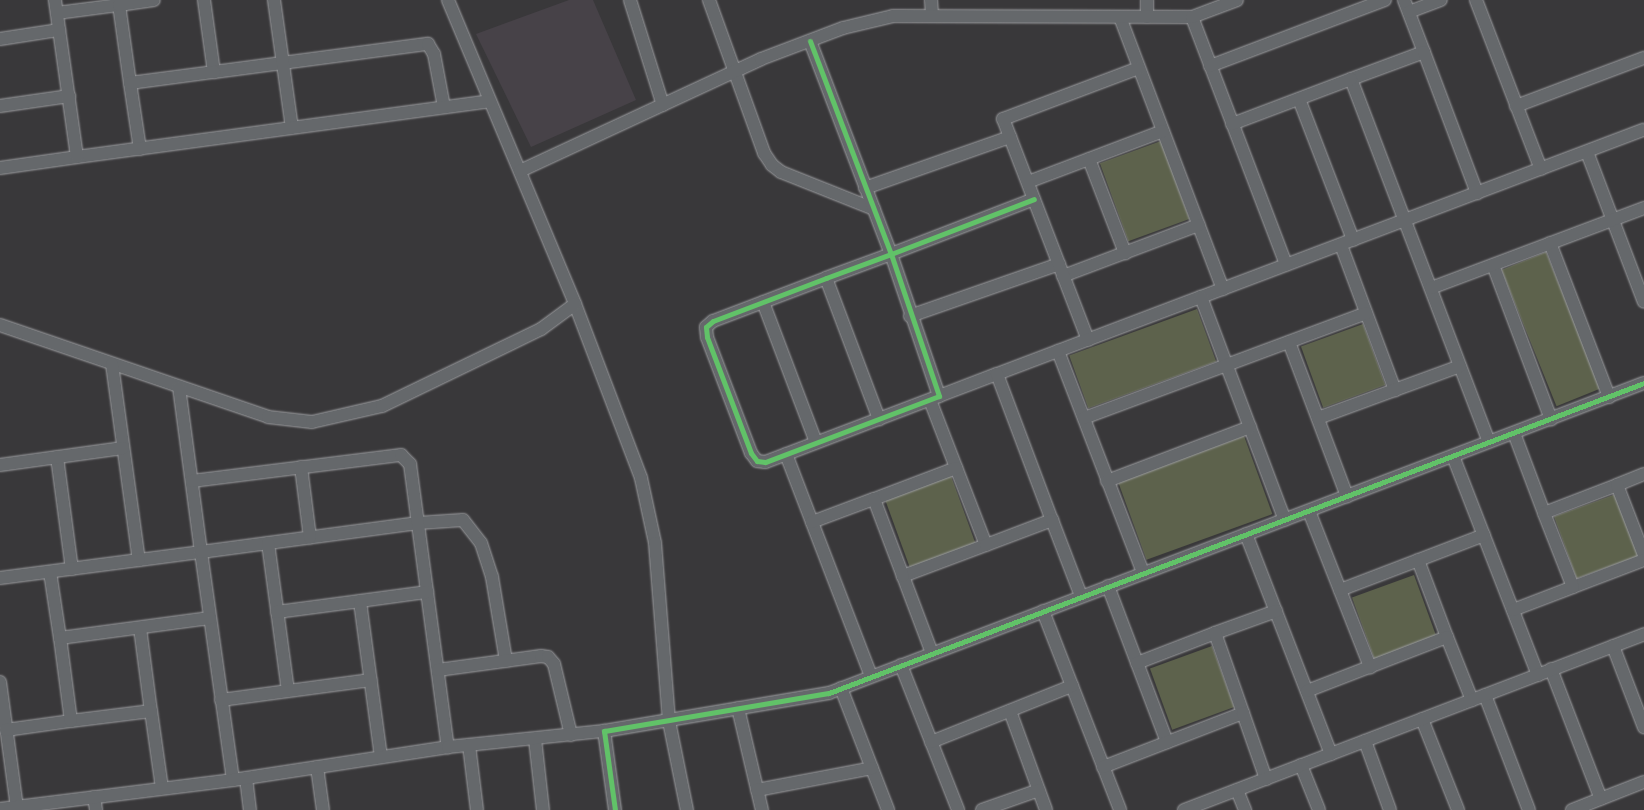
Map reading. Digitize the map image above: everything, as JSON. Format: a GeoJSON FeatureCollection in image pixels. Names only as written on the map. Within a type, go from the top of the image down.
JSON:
{"type":"FeatureCollection","features":[{"type":"Feature","properties":{"kind":"street"},"geometry":{"type":"LineString","coordinates":[[55,0],[77,157]]}},
{"type":"Feature","properties":{"kind":"street"},"geometry":{"type":"LineString","coordinates":[[57,13],[154,0]]}},
{"type":"Feature","properties":{"kind":"street"},"geometry":{"type":"LineString","coordinates":[[204,0],[214,72]]}},
{"type":"Feature","properties":{"kind":"street"},"geometry":{"type":"LineString","coordinates":[[274,0],[292,128]]}},
{"type":"Feature","properties":{"kind":"street"},"geometry":{"type":"LineString","coordinates":[[448,0],[575,304],[641,478],[655,543],[669,721],[687,810]]}},
{"type":"Feature","properties":{"kind":"street"},"geometry":{"type":"LineString","coordinates":[[630,0],[663,105]]}},
{"type":"Feature","properties":{"kind":"street"},"geometry":{"type":"LineString","coordinates":[[709,0],[764,153],[772,165],[781,172],[874,209]]}},
{"type":"Feature","properties":{"kind":"street"},"geometry":{"type":"LineString","coordinates":[[931,0],[932,16]]}},
{"type":"Feature","properties":{"kind":"street"},"geometry":{"type":"LineString","coordinates":[[1147,0],[1148,17]]}},
{"type":"Feature","properties":{"kind":"street"},"geometry":{"type":"LineString","coordinates":[[520,171],[734,72],[843,28],[893,16],[1192,18],[1237,0]]}},
{"type":"Feature","properties":{"kind":"street"},"geometry":{"type":"LineString","coordinates":[[1210,66],[1385,0]]}},
{"type":"Feature","properties":{"kind":"street"},"geometry":{"type":"LineString","coordinates":[[1441,0],[1406,6],[1477,193]]}},
{"type":"Feature","properties":{"kind":"street"},"geometry":{"type":"LineString","coordinates":[[1476,0],[1541,169]]}},
{"type":"Feature","properties":{"kind":"street"},"geometry":{"type":"LineString","coordinates":[[119,5],[140,149]]}},
{"type":"Feature","properties":{"kind":"street"},"geometry":{"type":"LineString","coordinates":[[1120,17],[1224,289]]}},
{"type":"Feature","properties":{"kind":"street"},"geometry":{"type":"LineString","coordinates":[[1192,18],[1286,265]]}},
{"type":"Feature","properties":{"kind":"street"},"geometry":{"type":"LineString","coordinates":[[0,39],[59,30]]}},
{"type":"Feature","properties":{"kind":"street"},"geometry":{"type":"LineString","coordinates":[[810,41],[891,254],[956,468],[986,545]]}},
{"type":"Feature","properties":{"kind":"street"},"geometry":{"type":"LineString","coordinates":[[130,83],[428,44],[434,54],[444,107]]}},
{"type":"Feature","properties":{"kind":"street"},"geometry":{"type":"LineString","coordinates":[[1232,124],[1424,52]]}},
{"type":"Feature","properties":{"kind":"street"},"geometry":{"type":"LineString","coordinates":[[1516,106],[1644,58]]}},
{"type":"Feature","properties":{"kind":"street"},"geometry":{"type":"LineString","coordinates":[[1088,340],[1003,119],[1139,68]]}},
{"type":"Feature","properties":{"kind":"street"},"geometry":{"type":"LineString","coordinates":[[1351,79],[1489,442]]}},
{"type":"Feature","properties":{"kind":"street"},"geometry":{"type":"LineString","coordinates":[[0,106],[69,96]]}},
{"type":"Feature","properties":{"kind":"street"},"geometry":{"type":"LineString","coordinates":[[1299,99],[1353,240]]}},
{"type":"Feature","properties":{"kind":"street"},"geometry":{"type":"LineString","coordinates":[[0,168],[489,101]]}},
{"type":"Feature","properties":{"kind":"street"},"geometry":{"type":"LineString","coordinates":[[1034,200],[762,302],[713,321],[706,327],[707,337],[751,453],[757,461],[764,462],[786,454],[1644,130]]}},
{"type":"Feature","properties":{"kind":"street"},"geometry":{"type":"LineString","coordinates":[[1028,182],[1163,131]]}},
{"type":"Feature","properties":{"kind":"street"},"geometry":{"type":"LineString","coordinates":[[865,188],[1010,137]]}},
{"type":"Feature","properties":{"kind":"street"},"geometry":{"type":"LineString","coordinates":[[1587,152],[1644,302]]}},
{"type":"Feature","properties":{"kind":"street"},"geometry":{"type":"LineString","coordinates":[[1089,159],[1125,253]]}},
{"type":"Feature","properties":{"kind":"street"},"geometry":{"type":"LineString","coordinates":[[1431,288],[1644,208]]}},
{"type":"Feature","properties":{"kind":"street"},"geometry":{"type":"LineString","coordinates":[[1063,276],[1199,225]]}},
{"type":"Feature","properties":{"kind":"street"},"geometry":{"type":"LineString","coordinates":[[1550,243],[1609,397]]}},
{"type":"Feature","properties":{"kind":"street"},"geometry":{"type":"LineString","coordinates":[[1341,245],[1395,390]]}},
{"type":"Feature","properties":{"kind":"street"},"geometry":{"type":"LineString","coordinates":[[910,316],[1059,264]]}},
{"type":"Feature","properties":{"kind":"street"},"geometry":{"type":"LineString","coordinates":[[1493,265],[1551,419]]}},
{"type":"Feature","properties":{"kind":"street"},"geometry":{"type":"LineString","coordinates":[[826,278],[879,419]]}},
{"type":"Feature","properties":{"kind":"street"},"geometry":{"type":"LineString","coordinates":[[1201,298],[1285,520]]}},
{"type":"Feature","properties":{"kind":"street"},"geometry":{"type":"LineString","coordinates":[[762,302],[816,442]]}},
{"type":"Feature","properties":{"kind":"street"},"geometry":{"type":"LineString","coordinates":[[0,325],[268,417],[312,422],[382,406],[541,329],[575,304]]}},
{"type":"Feature","properties":{"kind":"street"},"geometry":{"type":"LineString","coordinates":[[1084,418],[1366,313]]}},
{"type":"Feature","properties":{"kind":"street"},"geometry":{"type":"LineString","coordinates":[[1289,342],[1347,496]]}},
{"type":"Feature","properties":{"kind":"street"},"geometry":{"type":"LineString","coordinates":[[1058,351],[1142,573]]}},
{"type":"Feature","properties":{"kind":"street"},"geometry":{"type":"LineString","coordinates":[[112,364],[139,560]]}},
{"type":"Feature","properties":{"kind":"street"},"geometry":{"type":"LineString","coordinates":[[1318,418],[1460,366]]}},
{"type":"Feature","properties":{"kind":"street"},"geometry":{"type":"LineString","coordinates":[[997,374],[1081,596]]}},
{"type":"Feature","properties":{"kind":"street"},"geometry":{"type":"LineString","coordinates":[[0,809],[22,808],[239,779],[448,747],[604,731],[829,693],[1644,383]]}},
{"type":"Feature","properties":{"kind":"street"},"geometry":{"type":"LineString","coordinates":[[179,387],[222,700],[239,779],[250,810]]}},
{"type":"Feature","properties":{"kind":"street"},"geometry":{"type":"LineString","coordinates":[[1107,480],[1250,427]]}},
{"type":"Feature","properties":{"kind":"street"},"geometry":{"type":"LineString","coordinates":[[1514,433],[1573,587]]}},
{"type":"Feature","properties":{"kind":"street"},"geometry":{"type":"LineString","coordinates":[[0,465],[123,448]]}},
{"type":"Feature","properties":{"kind":"street"},"geometry":{"type":"LineString","coordinates":[[786,454],[871,676]]}},
{"type":"Feature","properties":{"kind":"street"},"geometry":{"type":"LineString","coordinates":[[192,481],[401,455],[410,464],[448,747]]}},
{"type":"Feature","properties":{"kind":"street"},"geometry":{"type":"LineString","coordinates":[[1453,456],[1538,675]]}},
{"type":"Feature","properties":{"kind":"street"},"geometry":{"type":"LineString","coordinates":[[57,457],[72,569]]}},
{"type":"Feature","properties":{"kind":"street"},"geometry":{"type":"LineString","coordinates":[[300,467],[310,537]]}},
{"type":"Feature","properties":{"kind":"street"},"geometry":{"type":"LineString","coordinates":[[812,522],[956,468]]}},
{"type":"Feature","properties":{"kind":"street"},"geometry":{"type":"LineString","coordinates":[[1544,512],[1644,474]]}},
{"type":"Feature","properties":{"kind":"street"},"geometry":{"type":"LineString","coordinates":[[1617,485],[1644,555]]}},
{"type":"Feature","properties":{"kind":"street"},"geometry":{"type":"LineString","coordinates":[[874,499],[932,653]]}},
{"type":"Feature","properties":{"kind":"street"},"geometry":{"type":"LineString","coordinates":[[1309,510],[1370,667]]}},
{"type":"Feature","properties":{"kind":"street"},"geometry":{"type":"LineString","coordinates":[[0,578],[418,523],[463,520],[481,543],[492,577],[506,661]]}},
{"type":"Feature","properties":{"kind":"street"},"geometry":{"type":"LineString","coordinates":[[903,576],[1052,520]]}},
{"type":"Feature","properties":{"kind":"street"},"geometry":{"type":"LineString","coordinates":[[1246,534],[1331,754]]}},
{"type":"Feature","properties":{"kind":"street"},"geometry":{"type":"LineString","coordinates":[[1340,590],[1484,535]]}},
{"type":"Feature","properties":{"kind":"street"},"geometry":{"type":"LineString","coordinates":[[268,543],[288,691]]}},
{"type":"Feature","properties":{"kind":"street"},"geometry":{"type":"LineString","coordinates":[[1418,560],[1472,700]]}},
{"type":"Feature","properties":{"kind":"street"},"geometry":{"type":"LineString","coordinates":[[1513,610],[1644,560]]}},
{"type":"Feature","properties":{"kind":"street"},"geometry":{"type":"LineString","coordinates":[[50,572],[71,722]]}},
{"type":"Feature","properties":{"kind":"street"},"geometry":{"type":"LineString","coordinates":[[1108,586],[1167,742]]}},
{"type":"Feature","properties":{"kind":"street"},"geometry":{"type":"LineString","coordinates":[[277,612],[427,592]]}},
{"type":"Feature","properties":{"kind":"street"},"geometry":{"type":"LineString","coordinates":[[360,601],[381,757]]}},
{"type":"Feature","properties":{"kind":"street"},"geometry":{"type":"LineString","coordinates":[[1043,611],[1120,810]]}},
{"type":"Feature","properties":{"kind":"street"},"geometry":{"type":"LineString","coordinates":[[1137,663],[1276,611]]}},
{"type":"Feature","properties":{"kind":"street"},"geometry":{"type":"LineString","coordinates":[[60,638],[210,618]]}},
{"type":"Feature","properties":{"kind":"street"},"geometry":{"type":"LineString","coordinates":[[140,628],[162,788]]}},
{"type":"Feature","properties":{"kind":"street"},"geometry":{"type":"LineString","coordinates":[[1215,633],[1266,779]]}},
{"type":"Feature","properties":{"kind":"street"},"geometry":{"type":"LineString","coordinates":[[1184,810],[1644,634]]}},
{"type":"Feature","properties":{"kind":"street"},"geometry":{"type":"LineString","coordinates":[[1307,691],[1448,637]]}},
{"type":"Feature","properties":{"kind":"street"},"geometry":{"type":"LineString","coordinates":[[1613,646],[1644,728]]}},
{"type":"Feature","properties":{"kind":"street"},"geometry":{"type":"LineString","coordinates":[[438,670],[548,657],[554,664],[572,735]]}},
{"type":"Feature","properties":{"kind":"street"},"geometry":{"type":"LineString","coordinates":[[901,665],[958,810]]}},
{"type":"Feature","properties":{"kind":"street"},"geometry":{"type":"LineString","coordinates":[[1551,670],[1601,799]]}},
{"type":"Feature","properties":{"kind":"street"},"geometry":{"type":"LineString","coordinates":[[222,700],[371,680]]}},
{"type":"Feature","properties":{"kind":"street"},"geometry":{"type":"LineString","coordinates":[[931,742],[1072,686]]}},
{"type":"Feature","properties":{"kind":"street"},"geometry":{"type":"LineString","coordinates":[[0,687],[6,730],[22,808]]}},
{"type":"Feature","properties":{"kind":"street"},"geometry":{"type":"LineString","coordinates":[[841,688],[888,810]]}},
{"type":"Feature","properties":{"kind":"street"},"geometry":{"type":"LineString","coordinates":[[1485,695],[1529,810]]}},
{"type":"Feature","properties":{"kind":"street"},"geometry":{"type":"LineString","coordinates":[[738,708],[762,810]]}},
{"type":"Feature","properties":{"kind":"street"},"geometry":{"type":"LineString","coordinates":[[6,730],[151,711]]}},
{"type":"Feature","properties":{"kind":"street"},"geometry":{"type":"LineString","coordinates":[[1010,711],[1046,810]]}},
{"type":"Feature","properties":{"kind":"street"},"geometry":{"type":"LineString","coordinates":[[1103,766],[1243,712]]}},
{"type":"Feature","properties":{"kind":"street"},"geometry":{"type":"LineString","coordinates":[[1422,719],[1458,810]]}},
{"type":"Feature","properties":{"kind":"street"},"geometry":{"type":"LineString","coordinates":[[604,731],[615,810]]}},
{"type":"Feature","properties":{"kind":"street"},"geometry":{"type":"LineString","coordinates":[[535,739],[543,810]]}},
{"type":"Feature","properties":{"kind":"street"},"geometry":{"type":"LineString","coordinates":[[1365,741],[1390,810]]}},
{"type":"Feature","properties":{"kind":"street"},"geometry":{"type":"LineString","coordinates":[[469,745],[477,810]]}},
{"type":"Feature","properties":{"kind":"street"},"geometry":{"type":"LineString","coordinates":[[1301,765],[1319,810]]}},
{"type":"Feature","properties":{"kind":"street"},"geometry":{"type":"LineString","coordinates":[[317,767],[323,810]]}},
{"type":"Feature","properties":{"kind":"street"},"geometry":{"type":"LineString","coordinates":[[757,790],[872,768]]}},
{"type":"Feature","properties":{"kind":"street"},"geometry":{"type":"LineString","coordinates":[[1572,810],[1644,782]]}},
{"type":"Feature","properties":{"kind":"street"},"geometry":{"type":"LineString","coordinates":[[982,810],[1039,790]]}},
{"type":"Feature","properties":{"kind":"street"},"geometry":{"type":"LineString","coordinates":[[1237,790],[1245,810]]}},
{"type":"Feature","properties":{"kind":"street"},"geometry":{"type":"LineString","coordinates":[[94,797],[96,810]]}},
{"type":"Feature","properties":{"kind":"shaded area"},"geometry":{"type":"Polygon","coordinates":[[[569,0],[593,0],[636,100],[531,147],[476,34],[569,0]]]}},
{"type":"Feature","properties":{"kind":"green space"},"geometry":{"type":"Polygon","coordinates":[[[1161,141],[1189,219],[1128,241],[1100,163],[1161,141]]]}},
{"type":"Feature","properties":{"kind":"green space"},"geometry":{"type":"Polygon","coordinates":[[[1546,252],[1601,388],[1557,406],[1501,270],[1546,252]]]}},
{"type":"Feature","properties":{"kind":"green space"},"geometry":{"type":"Polygon","coordinates":[[[1197,309],[1216,362],[1088,408],[1069,356],[1197,309]]]}},
{"type":"Feature","properties":{"kind":"green space"},"geometry":{"type":"Polygon","coordinates":[[[1363,324],[1385,385],[1323,408],[1301,347],[1363,324]]]}},
{"type":"Feature","properties":{"kind":"green space"},"geometry":{"type":"Polygon","coordinates":[[[1244,436],[1272,514],[1146,560],[1118,482],[1244,436]]]}},
{"type":"Feature","properties":{"kind":"green space"},"geometry":{"type":"Polygon","coordinates":[[[951,476],[976,544],[910,568],[885,500],[951,476]]]}},
{"type":"Feature","properties":{"kind":"green space"},"geometry":{"type":"Polygon","coordinates":[[[1616,494],[1639,556],[1577,579],[1554,517],[1616,494]]]}},
{"type":"Feature","properties":{"kind":"green space"},"geometry":{"type":"Polygon","coordinates":[[[1414,575],[1437,637],[1375,660],[1352,598],[1414,575]]]}},
{"type":"Feature","properties":{"kind":"green space"},"geometry":{"type":"Polygon","coordinates":[[[1212,646],[1234,707],[1172,730],[1150,669],[1212,646]]]}},
{"type":"Feature","properties":{"kind":"cycle path"},"geometry":{"type":"LineString","coordinates":[[810,41],[891,254],[939,396],[765,462],[757,461],[751,453],[707,337],[706,327],[713,321],[891,254],[1034,199]]}},
{"type":"Feature","properties":{"kind":"cycle path"},"geometry":{"type":"LineString","coordinates":[[615,810],[604,731],[829,693],[1644,383]]}}]}
